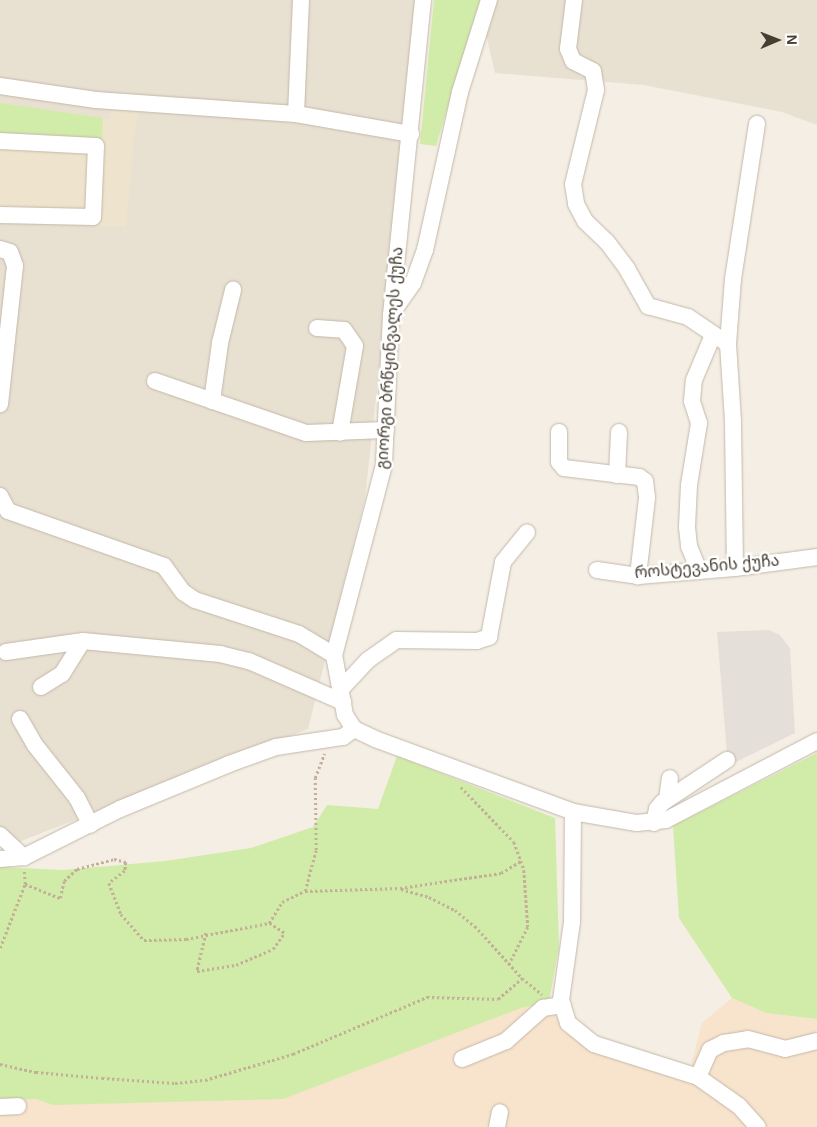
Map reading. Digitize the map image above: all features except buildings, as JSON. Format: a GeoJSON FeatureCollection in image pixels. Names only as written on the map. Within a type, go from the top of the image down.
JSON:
{"type":"FeatureCollection","features":[{"type":"Feature","properties":{"kind":"street"},"geometry":{"type":"LineString","coordinates":[[296,114],[302,0]]}},
{"type":"Feature","properties":{"kind":"street","name":"გიორგი ბრწყინვალეს ქუჩა"},"geometry":{"type":"LineString","coordinates":[[354,729],[342,696],[334,655],[384,465],[391,315],[411,134],[423,0]]}},
{"type":"Feature","properties":{"kind":"street"},"geometry":{"type":"LineString","coordinates":[[391,315],[413,283],[425,250],[460,92],[489,0]]}},
{"type":"Feature","properties":{"kind":"street"},"geometry":{"type":"LineString","coordinates":[[574,0],[568,49],[573,60],[593,71],[596,90],[573,184],[576,204],[585,221],[607,242],[627,268],[648,306],[688,317],[728,344]]}},
{"type":"Feature","properties":{"kind":"street"},"geometry":{"type":"LineString","coordinates":[[0,86],[96,100],[296,114],[411,134]]}},
{"type":"Feature","properties":{"kind":"street"},"geometry":{"type":"LineString","coordinates":[[735,568],[733,421],[728,344],[733,280],[757,124]]}},
{"type":"Feature","properties":{"kind":"street"},"geometry":{"type":"LineString","coordinates":[[0,141],[96,146],[93,217],[0,215]]}},
{"type":"Feature","properties":{"kind":"street"},"geometry":{"type":"LineString","coordinates":[[0,249],[10,252],[15,266],[0,404]]}},
{"type":"Feature","properties":{"kind":"street"},"geometry":{"type":"LineString","coordinates":[[212,401],[220,343],[233,290]]}},
{"type":"Feature","properties":{"kind":"street"},"geometry":{"type":"LineString","coordinates":[[317,328],[344,330],[355,346],[340,433]]}},
{"type":"Feature","properties":{"kind":"street"},"geometry":{"type":"LineString","coordinates":[[699,571],[690,546],[687,527],[689,485],[699,424],[692,400],[694,380],[713,334]]}},
{"type":"Feature","properties":{"kind":"street"},"geometry":{"type":"LineString","coordinates":[[155,381],[306,432],[340,433],[386,430]]}},
{"type":"Feature","properties":{"kind":"street"},"geometry":{"type":"LineString","coordinates":[[559,432],[560,466],[639,477],[648,487],[638,576]]}},
{"type":"Feature","properties":{"kind":"street"},"geometry":{"type":"LineString","coordinates":[[617,475],[619,432]]}},
{"type":"Feature","properties":{"kind":"street"},"geometry":{"type":"LineString","coordinates":[[0,496],[8,511],[164,566],[183,592],[195,600],[299,634],[334,655]]}},
{"type":"Feature","properties":{"kind":"street"},"geometry":{"type":"LineString","coordinates":[[6,652],[83,641],[220,654],[249,662],[342,696],[368,660],[398,640],[477,641],[489,637],[502,562],[527,532]]}},
{"type":"Feature","properties":{"kind":"street","name":"როსტევანის ქუჩა"},"geometry":{"type":"LineString","coordinates":[[596,570],[638,576],[735,568],[817,557]]}},
{"type":"Feature","properties":{"kind":"street"},"geometry":{"type":"LineString","coordinates":[[41,687],[62,674],[83,641]]}},
{"type":"Feature","properties":{"kind":"street"},"geometry":{"type":"LineString","coordinates":[[20,719],[35,746],[77,798],[91,825]]}},
{"type":"Feature","properties":{"kind":"street"},"geometry":{"type":"LineString","coordinates":[[0,859],[24,857],[120,809],[239,760],[276,747],[344,737],[354,729],[573,812],[623,821],[654,823],[666,820],[817,741]]}},
{"type":"Feature","properties":{"kind":"street"},"geometry":{"type":"LineString","coordinates":[[654,823],[657,809],[667,799],[727,760]]}},
{"type":"Feature","properties":{"kind":"street"},"geometry":{"type":"LineString","coordinates":[[667,799],[670,778]]}},
{"type":"Feature","properties":{"kind":"street"},"geometry":{"type":"LineString","coordinates":[[573,812],[572,922],[563,1005],[568,1023],[594,1044],[698,1077],[740,1106],[758,1127]]}},
{"type":"Feature","properties":{"kind":"street"},"geometry":{"type":"LineString","coordinates":[[0,835],[24,857]]}},
{"type":"Feature","properties":{"kind":"street"},"geometry":{"type":"LineString","coordinates":[[462,1059],[506,1041],[543,1008],[563,1005]]}},
{"type":"Feature","properties":{"kind":"street"},"geometry":{"type":"LineString","coordinates":[[698,1077],[710,1050],[724,1043],[748,1039],[785,1049],[817,1041]]}},
{"type":"Feature","properties":{"kind":"street"},"geometry":{"type":"LineString","coordinates":[[0,1107],[18,1106]]}},
{"type":"Feature","properties":{"kind":"path"},"geometry":{"type":"LineString","coordinates":[[305,891],[312,870],[318,836],[315,778],[329,739]]}},
{"type":"Feature","properties":{"kind":"path"},"geometry":{"type":"LineString","coordinates":[[454,780],[514,842],[521,861],[528,900],[528,927],[509,965]]}},
{"type":"Feature","properties":{"kind":"path"},"geometry":{"type":"LineString","coordinates":[[0,948],[25,884],[24,857]]}},
{"type":"Feature","properties":{"kind":"path"},"geometry":{"type":"LineString","coordinates":[[25,884],[60,898],[64,881],[77,869],[114,859],[126,862],[125,871],[109,883],[121,914],[144,940],[186,938],[206,932],[268,923],[284,933],[273,949],[236,965],[197,971],[206,932]]}},
{"type":"Feature","properties":{"kind":"path"},"geometry":{"type":"LineString","coordinates":[[268,923],[282,902],[305,891],[400,888],[501,873],[521,861]]}},
{"type":"Feature","properties":{"kind":"path"},"geometry":{"type":"LineString","coordinates":[[400,888],[429,897],[455,910],[475,926],[522,978],[563,1005]]}},
{"type":"Feature","properties":{"kind":"path"},"geometry":{"type":"LineString","coordinates":[[0,1064],[36,1072],[102,1078],[174,1083],[205,1080],[279,1059],[427,997],[498,999],[512,990],[522,978]]}},
{"type":"Feature","properties":{"kind":"shaded area"},"geometry":{"type":"Polygon","coordinates":[[[0,0],[420,0],[365,498],[308,729],[16,843],[0,835],[0,0]]]}},
{"type":"Feature","properties":{"kind":"shaded area"},"geometry":{"type":"Polygon","coordinates":[[[490,0],[817,0],[817,125],[782,112],[644,85],[495,73],[483,21],[490,0]]]}},
{"type":"Feature","properties":{"kind":"shaded area"},"geometry":{"type":"Polygon","coordinates":[[[0,103],[110,119],[112,109],[135,111],[138,116],[135,127],[126,227],[0,221],[0,103]]]}},
{"type":"Feature","properties":{"kind":"shaded area"},"geometry":{"type":"Polygon","coordinates":[[[769,630],[780,635],[790,648],[795,733],[728,766],[717,632],[769,630]]]}},
{"type":"Feature","properties":{"kind":"shaded area"},"geometry":{"type":"Polygon","coordinates":[[[732,998],[766,1013],[817,1019],[817,1127],[766,1127],[691,1065],[702,1023],[732,998]]]}},
{"type":"Feature","properties":{"kind":"shaded area"},"geometry":{"type":"Polygon","coordinates":[[[549,1002],[564,1032],[611,1053],[698,1083],[744,1119],[748,1127],[0,1127],[0,1101],[36,1099],[53,1105],[549,1002]]]}},
{"type":"Feature","properties":{"kind":"green space"},"geometry":{"type":"Polygon","coordinates":[[[434,0],[480,0],[436,146],[420,144],[434,0]]]}},
{"type":"Feature","properties":{"kind":"green space"},"geometry":{"type":"Polygon","coordinates":[[[0,103],[103,118],[102,140],[0,136],[0,103]]]}},
{"type":"Feature","properties":{"kind":"green space"},"geometry":{"type":"Polygon","coordinates":[[[817,753],[817,1019],[766,1013],[732,998],[679,918],[673,826],[817,753]]]}},
{"type":"Feature","properties":{"kind":"green space"},"geometry":{"type":"Polygon","coordinates":[[[397,756],[555,818],[559,946],[549,1002],[521,1008],[283,1099],[53,1105],[36,1099],[0,1101],[0,867],[64,870],[165,861],[251,848],[313,827],[327,805],[378,809],[397,756]]]}}]}
